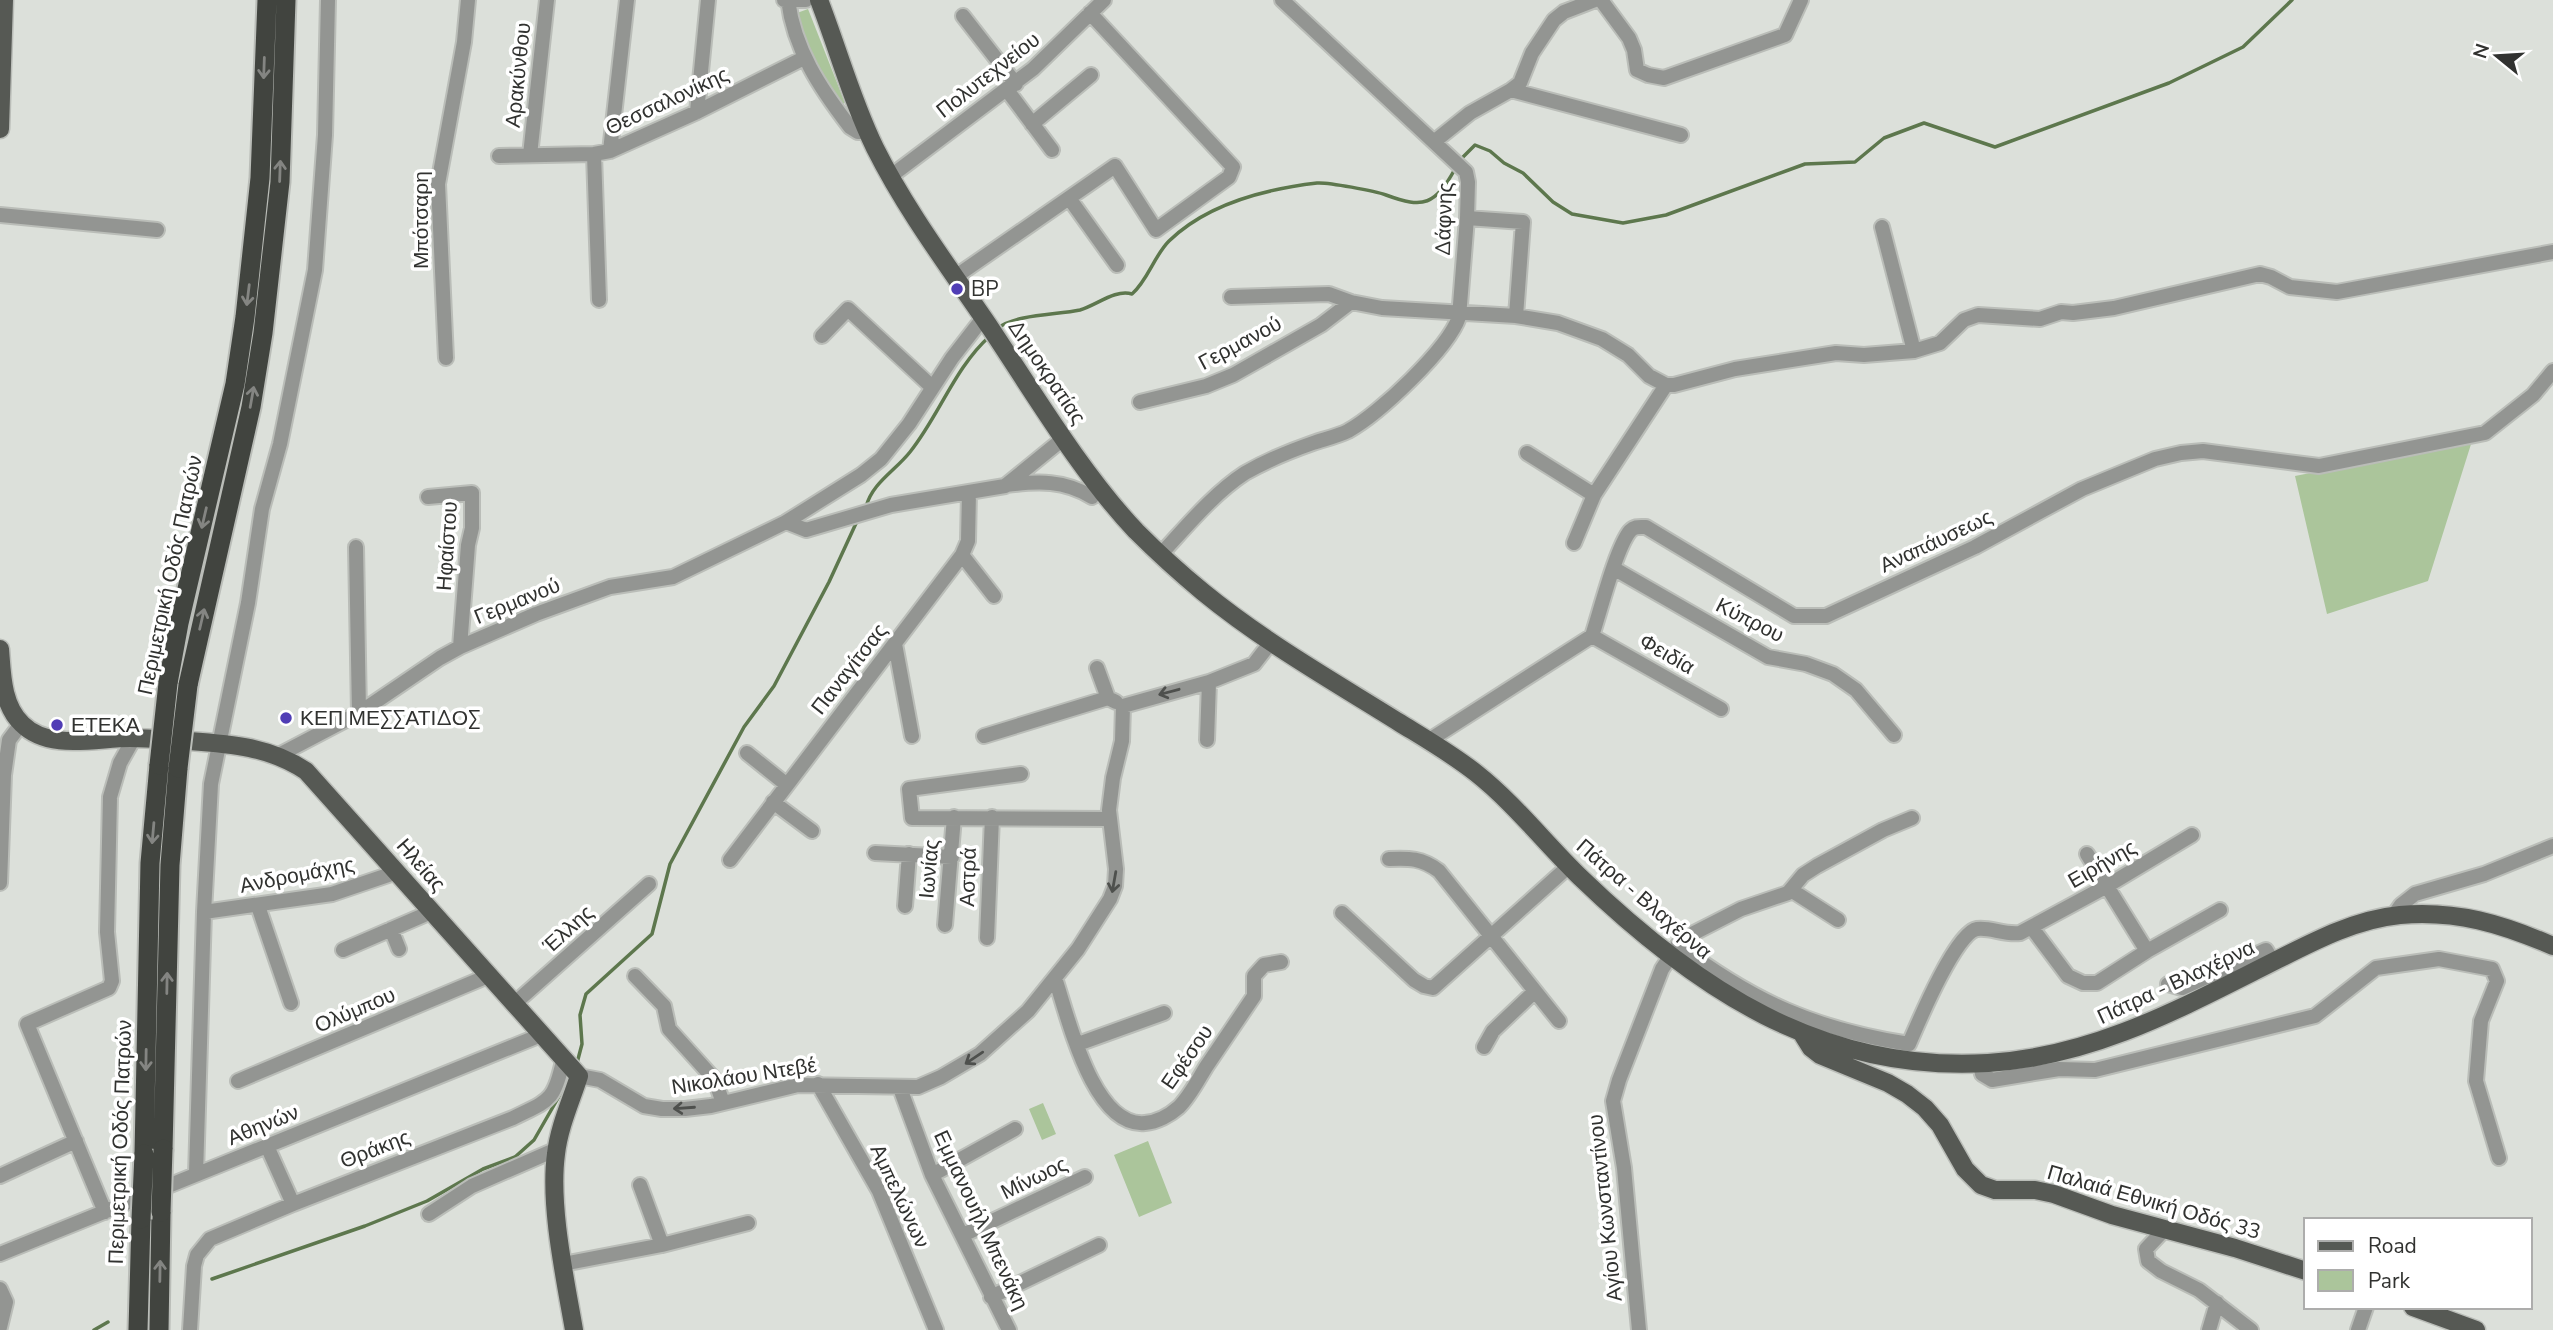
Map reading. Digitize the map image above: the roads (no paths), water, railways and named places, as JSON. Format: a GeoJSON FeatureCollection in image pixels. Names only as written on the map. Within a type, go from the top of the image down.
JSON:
{"type":"FeatureCollection","features":[{"type":"Feature","properties":{"kind":"highway","name":"Περιμετρική Οδός Πατρών"},"geometry":{"type":"LineString","coordinates":[[138,1330],[150,863],[168,766],[178,684],[179,623],[235,384],[245,317],[260,177],[267,0]]}},
{"type":"Feature","properties":{"kind":"highway","name":"Περιμετρική Οδός Πατρών"},"geometry":{"type":"LineString","coordinates":[[178,684],[251,407],[263,333],[280,182],[286,0]]}},
{"type":"Feature","properties":{"kind":"highway","name":"Περιμετρική Οδός Πατρών"},"geometry":{"type":"LineString","coordinates":[[159,1330],[170,865],[168,766]]}},
{"type":"Feature","properties":{"kind":"main road"},"geometry":{"type":"LineString","coordinates":[[0,129],[4,0]]}},
{"type":"Feature","properties":{"kind":"main road","name":"Δημοκρατίας"},"geometry":{"type":"LineString","coordinates":[[819,0],[868,132],[891,176],[955,277],[1064,438],[1124,517],[1161,554],[1202,590],[1270,642]]}},
{"type":"Feature","properties":{"kind":"main road","name":"Πάτρα - Βλαχέρνα"},"geometry":{"type":"LineString","coordinates":[[1270,642],[1479,775],[1569,866],[1724,994],[1801,1032],[1896,1058],[1934,1063],[1980,1063],[2045,1056],[2100,1042],[2179,1010],[2336,932],[2394,915],[2466,916],[2512,928],[2553,947]]}},
{"type":"Feature","properties":{"kind":"main road"},"geometry":{"type":"LineString","coordinates":[[0,649],[4,691],[14,715],[21,724]]}},
{"type":"Feature","properties":{"kind":"main road","name":"Ηλείας"},"geometry":{"type":"LineString","coordinates":[[21,724],[48,739],[134,738],[220,743],[254,747],[294,763],[318,781],[572,1069]]}},
{"type":"Feature","properties":{"kind":"main road","name":"Παλαιά Εθνική Οδός 33"},"geometry":{"type":"LineString","coordinates":[[1801,1032],[1811,1048],[1820,1055],[1888,1083],[1925,1108],[1940,1125],[1965,1169],[1981,1185],[1995,1190],[2035,1190],[2054,1194],[2162,1231],[2235,1248],[2304,1270]]}},
{"type":"Feature","properties":{"kind":"main road"},"geometry":{"type":"LineString","coordinates":[[572,1069],[554,1179],[563,1264],[574,1330]]}},
{"type":"Feature","properties":{"kind":"main road"},"geometry":{"type":"LineString","coordinates":[[2418,1309],[2476,1330]]}},
{"type":"Feature","properties":{"kind":"street"},"geometry":{"type":"LineString","coordinates":[[196,1174],[211,784],[248,603],[262,509],[280,443],[315,270],[325,135],[328,0]]}},
{"type":"Feature","properties":{"kind":"street","name":"Μπότσαρη"},"geometry":{"type":"LineString","coordinates":[[446,358],[438,184],[464,42],[468,0]]}},
{"type":"Feature","properties":{"kind":"street","name":"Αρακύνθου"},"geometry":{"type":"LineString","coordinates":[[530,155],[547,0]]}},
{"type":"Feature","properties":{"kind":"street"},"geometry":{"type":"LineString","coordinates":[[610,151],[626,0]]}},
{"type":"Feature","properties":{"kind":"street"},"geometry":{"type":"LineString","coordinates":[[697,112],[708,0]]}},
{"type":"Feature","properties":{"kind":"street"},"geometry":{"type":"LineString","coordinates":[[806,0],[787,0],[793,28],[804,58],[849,127],[858,132],[868,132]]}},
{"type":"Feature","properties":{"kind":"street","name":"Πολυτεχνείου"},"geometry":{"type":"LineString","coordinates":[[891,176],[1011,87],[1056,48],[1104,0]]}},
{"type":"Feature","properties":{"kind":"street","name":"Δάφνης"},"geometry":{"type":"LineString","coordinates":[[1282,0],[1466,172],[1467,218],[1460,312]]}},
{"type":"Feature","properties":{"kind":"street"},"geometry":{"type":"LineString","coordinates":[[1435,141],[1470,113],[1520,83],[1532,53],[1554,20],[1564,12],[1595,0]]}},
{"type":"Feature","properties":{"kind":"street"},"geometry":{"type":"LineString","coordinates":[[1601,0],[1629,38],[1637,70],[1664,78],[1785,35],[1801,0]]}},
{"type":"Feature","properties":{"kind":"street"},"geometry":{"type":"LineString","coordinates":[[955,277],[1115,166],[1156,230],[1228,177],[1233,167],[1090,13]]}},
{"type":"Feature","properties":{"kind":"street"},"geometry":{"type":"LineString","coordinates":[[963,16],[1011,87],[1032,124],[1052,150]]}},
{"type":"Feature","properties":{"kind":"street","name":"Θεσσαλονίκης"},"geometry":{"type":"LineString","coordinates":[[499,156],[594,154],[610,151],[697,112],[804,58]]}},
{"type":"Feature","properties":{"kind":"street"},"geometry":{"type":"LineString","coordinates":[[1032,124],[1091,75]]}},
{"type":"Feature","properties":{"kind":"street"},"geometry":{"type":"LineString","coordinates":[[1511,90],[1681,135]]}},
{"type":"Feature","properties":{"kind":"street"},"geometry":{"type":"LineString","coordinates":[[594,154],[599,300]]}},
{"type":"Feature","properties":{"kind":"street"},"geometry":{"type":"LineString","coordinates":[[1069,198],[1117,265]]}},
{"type":"Feature","properties":{"kind":"street"},"geometry":{"type":"LineString","coordinates":[[0,215],[158,230]]}},
{"type":"Feature","properties":{"kind":"street"},"geometry":{"type":"LineString","coordinates":[[1467,218],[1523,222],[1516,316]]}},
{"type":"Feature","properties":{"kind":"street"},"geometry":{"type":"LineString","coordinates":[[1882,227],[1914,351]]}},
{"type":"Feature","properties":{"kind":"street"},"geometry":{"type":"LineString","coordinates":[[1231,297],[1328,294],[1382,308],[1516,316],[1558,323],[1602,339],[1628,355],[1649,376],[1666,385],[1674,385],[1735,369],[1836,353],[1864,355],[1914,351],[1940,343],[1964,320],[1978,315],[2040,319],[2061,312],[2073,313],[2114,307],[2260,274],[2271,276],[2290,287],[2337,292],[2553,252]]}},
{"type":"Feature","properties":{"kind":"street","name":"Γερμανού"},"geometry":{"type":"LineString","coordinates":[[1140,402],[1206,386],[1233,375],[1321,325],[1351,302]]}},
{"type":"Feature","properties":{"kind":"street"},"geometry":{"type":"LineString","coordinates":[[822,336],[848,309],[932,387]]}},
{"type":"Feature","properties":{"kind":"street"},"geometry":{"type":"LineString","coordinates":[[1161,554],[1214,498],[1243,475],[1286,453],[1348,431],[1367,418],[1424,365],[1455,327],[1460,312]]}},
{"type":"Feature","properties":{"kind":"street","name":"Γερμανού"},"geometry":{"type":"LineString","coordinates":[[279,755],[359,713],[460,647],[536,614],[610,587],[681,575],[786,522],[876,464],[909,424],[932,387],[990,328]]}},
{"type":"Feature","properties":{"kind":"street","name":"Αναπάυσεως"},"geometry":{"type":"LineString","coordinates":[[1592,636],[1614,568],[1629,532],[1636,527],[1646,527],[1794,616],[1826,616],[1975,547],[2082,489],[2155,459],[2203,451],[2319,466],[2485,433],[2533,395],[2553,371]]}},
{"type":"Feature","properties":{"kind":"street"},"geometry":{"type":"LineString","coordinates":[[1574,543],[1594,495],[1666,385]]}},
{"type":"Feature","properties":{"kind":"street"},"geometry":{"type":"LineString","coordinates":[[1005,486],[1064,438]]}},
{"type":"Feature","properties":{"kind":"street"},"geometry":{"type":"LineString","coordinates":[[1527,453],[1594,495]]}},
{"type":"Feature","properties":{"kind":"street"},"geometry":{"type":"LineString","coordinates":[[786,522],[806,530],[862,512],[927,498],[1042,481],[1076,487],[1092,497]]}},
{"type":"Feature","properties":{"kind":"street","name":"Παναγίτσας"},"geometry":{"type":"LineString","coordinates":[[730,860],[962,555],[968,541],[969,492]]}},
{"type":"Feature","properties":{"kind":"street","name":"Ηφαίστου"},"geometry":{"type":"LineString","coordinates":[[428,497],[472,493],[472,528],[468,545],[460,647]]}},
{"type":"Feature","properties":{"kind":"street"},"geometry":{"type":"LineString","coordinates":[[356,547],[359,713]]}},
{"type":"Feature","properties":{"kind":"street"},"geometry":{"type":"LineString","coordinates":[[962,555],[994,596]]}},
{"type":"Feature","properties":{"kind":"street","name":"Κύπρου"},"geometry":{"type":"LineString","coordinates":[[1614,568],[1768,657],[1806,664],[1833,674],[1856,690],[1894,735]]}},
{"type":"Feature","properties":{"kind":"street"},"geometry":{"type":"LineString","coordinates":[[1428,741],[1592,636]]}},
{"type":"Feature","properties":{"kind":"street","name":"Φειδία"},"geometry":{"type":"LineString","coordinates":[[1592,636],[1721,709]]}},
{"type":"Feature","properties":{"kind":"street"},"geometry":{"type":"LineString","coordinates":[[1097,668],[1108,698],[1123,706],[1209,682],[1254,664],[1270,642]]}},
{"type":"Feature","properties":{"kind":"street"},"geometry":{"type":"LineString","coordinates":[[895,644],[912,736]]}},
{"type":"Feature","properties":{"kind":"street"},"geometry":{"type":"LineString","coordinates":[[1207,740],[1209,682]]}},
{"type":"Feature","properties":{"kind":"street"},"geometry":{"type":"LineString","coordinates":[[984,736],[1108,698]]}},
{"type":"Feature","properties":{"kind":"street","name":"Νικολάου Ντεβέ"},"geometry":{"type":"LineString","coordinates":[[572,1069],[594,1077],[634,1102],[655,1109],[685,1109],[723,1103],[780,1088],[818,1084],[918,1087],[942,1077],[980,1054],[1028,1011],[1055,978],[1094,925],[1113,891],[1116,869],[1110,819],[1113,778],[1122,741],[1123,706]]}},
{"type":"Feature","properties":{"kind":"street"},"geometry":{"type":"LineString","coordinates":[[0,883],[4,775],[9,740],[21,724]]}},
{"type":"Feature","properties":{"kind":"street"},"geometry":{"type":"LineString","coordinates":[[105,1212],[27,1024],[109,988],[112,981],[107,941],[110,797],[120,763],[134,738]]}},
{"type":"Feature","properties":{"kind":"street"},"geometry":{"type":"LineString","coordinates":[[747,753],[786,785]]}},
{"type":"Feature","properties":{"kind":"street"},"geometry":{"type":"LineString","coordinates":[[1021,774],[909,789],[912,818],[1110,819]]}},
{"type":"Feature","properties":{"kind":"street"},"geometry":{"type":"LineString","coordinates":[[774,802],[811,831]]}},
{"type":"Feature","properties":{"kind":"street","name":"Ιωνίας"},"geometry":{"type":"LineString","coordinates":[[945,925],[954,817]]}},
{"type":"Feature","properties":{"kind":"street","name":"Αστρά"},"geometry":{"type":"LineString","coordinates":[[987,938],[992,817]]}},
{"type":"Feature","properties":{"kind":"street","name":"Αγίου Κωνσταντίνου"},"geometry":{"type":"LineString","coordinates":[[1639,1330],[1624,1168],[1614,1101],[1615,1090],[1640,1021],[1662,969],[1674,951],[1694,933],[1726,915],[1791,890],[1803,875],[1817,866],[1883,830],[1912,818]]}},
{"type":"Feature","properties":{"kind":"street","name":"Ειρήνης"},"geometry":{"type":"LineString","coordinates":[[2032,928],[2192,835]]}},
{"type":"Feature","properties":{"kind":"street"},"geometry":{"type":"LineString","coordinates":[[2394,915],[2401,905],[2415,894],[2484,874],[2553,846]]}},
{"type":"Feature","properties":{"kind":"street"},"geometry":{"type":"LineString","coordinates":[[875,853],[952,857]]}},
{"type":"Feature","properties":{"kind":"street"},"geometry":{"type":"LineString","coordinates":[[905,906],[909,854]]}},
{"type":"Feature","properties":{"kind":"street"},"geometry":{"type":"LineString","coordinates":[[2087,854],[2147,951]]}},
{"type":"Feature","properties":{"kind":"street"},"geometry":{"type":"LineString","coordinates":[[1389,859],[1416,858],[1439,871],[1559,1021]]}},
{"type":"Feature","properties":{"kind":"street"},"geometry":{"type":"LineString","coordinates":[[1342,913],[1413,980],[1427,987],[1438,985],[1569,866]]}},
{"type":"Feature","properties":{"kind":"street","name":"Ανδρομάχης"},"geometry":{"type":"LineString","coordinates":[[204,912],[332,894],[397,872]]}},
{"type":"Feature","properties":{"kind":"street","name":"Έλλης"},"geometry":{"type":"LineString","coordinates":[[514,1004],[649,884]]}},
{"type":"Feature","properties":{"kind":"street"},"geometry":{"type":"LineString","coordinates":[[1791,890],[1838,920]]}},
{"type":"Feature","properties":{"kind":"street"},"geometry":{"type":"LineString","coordinates":[[258,906],[291,1003]]}},
{"type":"Feature","properties":{"kind":"street"},"geometry":{"type":"LineString","coordinates":[[1674,951],[1779,1008],[1840,1030],[1909,1044],[1951,957],[1969,932],[1977,929],[2009,935],[2032,928],[2068,976],[2083,983],[2097,983],[2220,910]]}},
{"type":"Feature","properties":{"kind":"street"},"geometry":{"type":"LineString","coordinates":[[343,950],[431,912]]}},
{"type":"Feature","properties":{"kind":"street"},"geometry":{"type":"LineString","coordinates":[[391,929],[399,949]]}},
{"type":"Feature","properties":{"kind":"street"},"geometry":{"type":"LineString","coordinates":[[2168,984],[2182,988],[2266,950],[2273,962]]}},
{"type":"Feature","properties":{"kind":"street"},"geometry":{"type":"LineString","coordinates":[[1980,1063],[1982,1074],[1992,1080],[2071,1067],[2095,1070],[2315,1016],[2376,968],[2439,959],[2492,969],[2497,981],[2481,1021],[2476,1081],[2499,1158]]}},
{"type":"Feature","properties":{"kind":"street","name":"Εφέσου"},"geometry":{"type":"LineString","coordinates":[[1055,978],[1098,1092],[1116,1115],[1131,1122],[1158,1120],[1173,1112],[1187,1096],[1254,996],[1254,976],[1264,965],[1281,962]]}},
{"type":"Feature","properties":{"kind":"street","name":"Ολύμπου"},"geometry":{"type":"LineString","coordinates":[[239,1081],[488,976]]}},
{"type":"Feature","properties":{"kind":"street"},"geometry":{"type":"LineString","coordinates":[[635,976],[664,1006],[668,1029],[711,1075],[718,1086],[723,1103]]}},
{"type":"Feature","properties":{"kind":"street"},"geometry":{"type":"LineString","coordinates":[[1484,1047],[1493,1031],[1535,991]]}},
{"type":"Feature","properties":{"kind":"street"},"geometry":{"type":"LineString","coordinates":[[1078,1044],[1164,1013]]}},
{"type":"Feature","properties":{"kind":"street","name":"Αθηνών"},"geometry":{"type":"LineString","coordinates":[[0,1254],[541,1035]]}},
{"type":"Feature","properties":{"kind":"street","name":"Θράκης"},"geometry":{"type":"LineString","coordinates":[[190,1330],[193,1270],[197,1255],[210,1240],[293,1204],[513,1118],[546,1101],[572,1069]]}},
{"type":"Feature","properties":{"kind":"street","name":"Αμπελώνων"},"geometry":{"type":"LineString","coordinates":[[818,1084],[879,1191],[934,1330]]}},
{"type":"Feature","properties":{"kind":"street","name":"Εμμανουήλ Μπενάκη"},"geometry":{"type":"LineString","coordinates":[[900,1088],[932,1175],[1009,1330]]}},
{"type":"Feature","properties":{"kind":"street"},"geometry":{"type":"LineString","coordinates":[[932,1175],[1015,1129]]}},
{"type":"Feature","properties":{"kind":"street"},"geometry":{"type":"LineString","coordinates":[[0,1176],[76,1141]]}},
{"type":"Feature","properties":{"kind":"street"},"geometry":{"type":"LineString","coordinates":[[267,1146],[293,1204]]}},
{"type":"Feature","properties":{"kind":"street"},"geometry":{"type":"LineString","coordinates":[[429,1214],[472,1186],[557,1149]]}},
{"type":"Feature","properties":{"kind":"street","name":"Μίνωος"},"geometry":{"type":"LineString","coordinates":[[964,1236],[1084,1177]]}},
{"type":"Feature","properties":{"kind":"street"},"geometry":{"type":"LineString","coordinates":[[640,1185],[662,1245]]}},
{"type":"Feature","properties":{"kind":"street"},"geometry":{"type":"LineString","coordinates":[[563,1264],[662,1245],[748,1223]]}},
{"type":"Feature","properties":{"kind":"street"},"geometry":{"type":"LineString","coordinates":[[2162,1231],[2146,1248],[2148,1261],[2161,1271],[2199,1290],[2251,1330]]}},
{"type":"Feature","properties":{"kind":"street"},"geometry":{"type":"LineString","coordinates":[[991,1297],[1099,1245]]}},
{"type":"Feature","properties":{"kind":"street"},"geometry":{"type":"LineString","coordinates":[[0,1289],[5,1302],[0,1327]]}},
{"type":"Feature","properties":{"kind":"street"},"geometry":{"type":"LineString","coordinates":[[2209,1330],[2217,1303]]}},
{"type":"Feature","properties":{"kind":"street"},"geometry":{"type":"LineString","coordinates":[[2358,1330],[2365,1309]]}},
{"type":"Feature","properties":{"kind":"waterway"},"geometry":{"type":"LineString","coordinates":[[1461,159],[1475,145],[1490,151],[1504,163],[1523,173],[1553,202],[1572,214],[1623,223],[1666,215],[1805,164],[1855,162],[1884,138],[1924,123],[1995,147],[2169,83],[2243,47],[2292,0]]}},
{"type":"Feature","properties":{"kind":"waterway"},"geometry":{"type":"LineString","coordinates":[[998,328],[1026,317],[1080,310],[1106,298],[1132,294],[1169,241],[1201,217],[1238,200],[1278,189],[1317,183],[1352,187],[1410,202],[1427,201],[1441,190],[1455,169]]}},
{"type":"Feature","properties":{"kind":"waterway"},"geometry":{"type":"LineString","coordinates":[[866,507],[873,491],[910,452],[967,362],[990,336]]}},
{"type":"Feature","properties":{"kind":"waterway"},"geometry":{"type":"LineString","coordinates":[[577,1063],[582,1044],[580,1015],[586,994],[652,934],[670,864],[744,727],[774,686],[829,582],[858,519]]}},
{"type":"Feature","properties":{"kind":"waterway"},"geometry":{"type":"LineString","coordinates":[[212,1279],[365,1226],[427,1201],[483,1169],[515,1157],[534,1140],[569,1079]]}},
{"type":"Feature","properties":{"kind":"waterway"},"geometry":{"type":"LineString","coordinates":[[94,1330],[108,1322]]}},
{"type":"Feature","properties":{"kind":"place","name":"BP"},"geometry":{"type":"Point","coordinates":[957,289]}},
{"type":"Feature","properties":{"kind":"place","name":"ΚΕΠ ΜΕΣΣΑΤΙΔΟΣ"},"geometry":{"type":"Point","coordinates":[286,718]}},
{"type":"Feature","properties":{"kind":"place","name":"ΕΤΕΚΑ"},"geometry":{"type":"Point","coordinates":[57,725]}}]}
